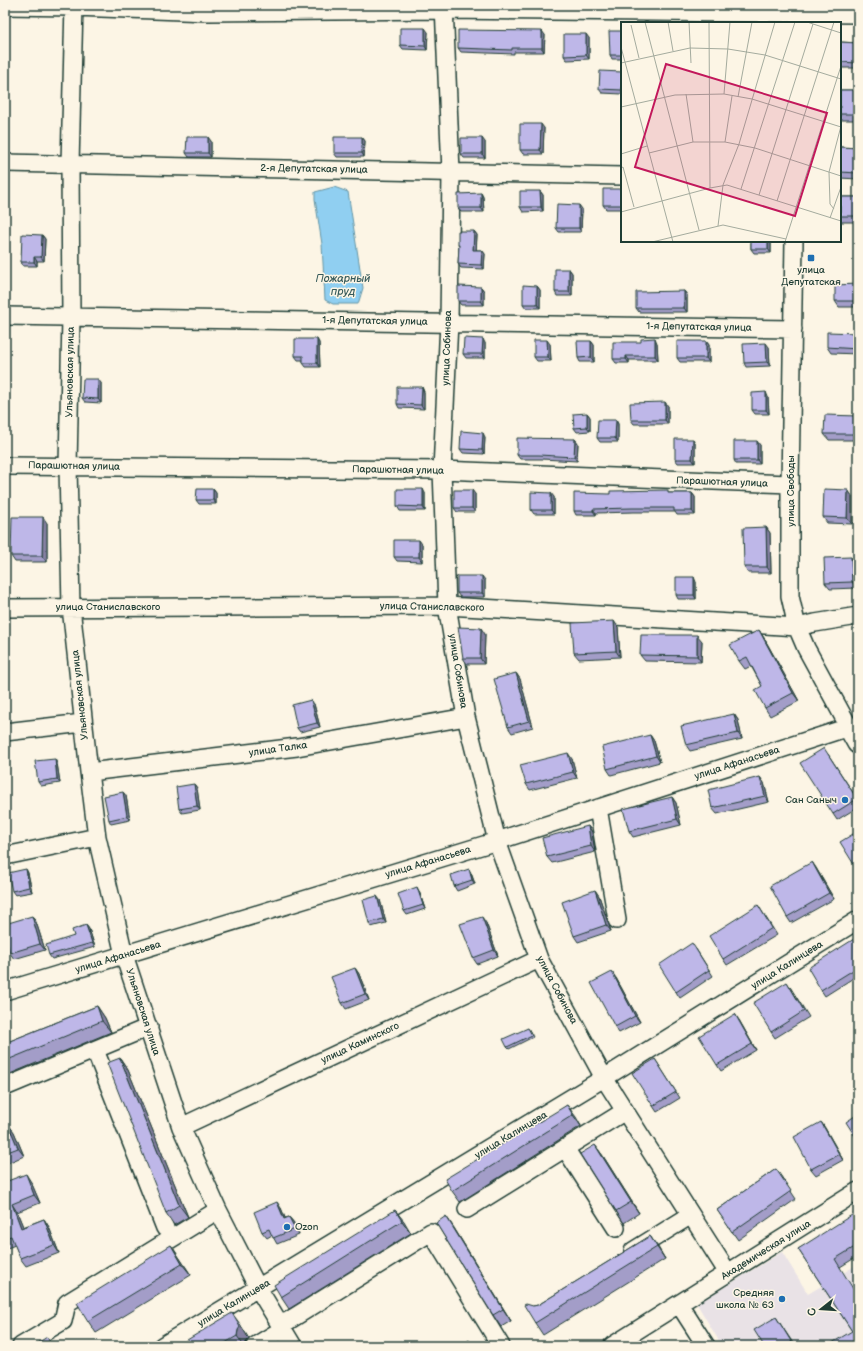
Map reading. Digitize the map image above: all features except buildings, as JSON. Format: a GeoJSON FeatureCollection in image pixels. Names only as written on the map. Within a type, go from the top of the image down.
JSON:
{"type":"FeatureCollection","features":[{"type":"Feature","properties":{"kind":"street"},"geometry":{"type":"LineString","coordinates":[[5,6],[74,6],[208,12],[444,7],[858,14]]}},
{"type":"Feature","properties":{"kind":"street","name":"Ульяновская улица"},"geometry":{"type":"LineString","coordinates":[[74,6],[70,164],[71,317],[68,466],[71,607],[88,772],[97,837],[124,955],[182,1127],[218,1210],[258,1288],[293,1346]]}},
{"type":"Feature","properties":{"kind":"street","name":"улица Собинова"},"geometry":{"type":"LineString","coordinates":[[444,7],[451,172],[449,322],[442,470],[448,606],[466,717],[497,841],[539,959],[604,1078],[728,1273]]}},
{"type":"Feature","properties":{"kind":"street","name":"2-я Депутатская улица"},"geometry":{"type":"LineString","coordinates":[[5,163],[621,176]]}},
{"type":"Feature","properties":{"kind":"street","name":"улица Свободы"},"geometry":{"type":"LineString","coordinates":[[794,242],[790,484],[790,596],[798,627],[806,648],[855,734]]}},
{"type":"Feature","properties":{"kind":"street","name":"1-я Депутатская улица"},"geometry":{"type":"LineString","coordinates":[[5,316],[449,322],[793,329]]}},
{"type":"Feature","properties":{"kind":"street","name":"Парашютная улица"},"geometry":{"type":"LineString","coordinates":[[5,466],[442,470],[790,484]]}},
{"type":"Feature","properties":{"kind":"street","name":"улица Станиславского"},"geometry":{"type":"LineString","coordinates":[[5,608],[448,606],[798,627],[858,616]]}},
{"type":"Feature","properties":{"kind":"street","name":"улица Талка"},"geometry":{"type":"LineString","coordinates":[[88,772],[297,747],[466,717]]}},
{"type":"Feature","properties":{"kind":"street"},"geometry":{"type":"LineString","coordinates":[[5,732],[83,723]]}},
{"type":"Feature","properties":{"kind":"street","name":"улица Афанасьева"},"geometry":{"type":"LineString","coordinates":[[5,991],[497,841],[598,808],[855,734]]}},
{"type":"Feature","properties":{"kind":"street"},"geometry":{"type":"LineString","coordinates":[[598,808],[617,920]]}},
{"type":"Feature","properties":{"kind":"street"},"geometry":{"type":"LineString","coordinates":[[5,856],[97,837]]}},
{"type":"Feature","properties":{"kind":"street","name":"улица Калинцева"},"geometry":{"type":"LineString","coordinates":[[162,1346],[604,1078],[858,920]]}},
{"type":"Feature","properties":{"kind":"street","name":"улица Каминского"},"geometry":{"type":"LineString","coordinates":[[182,1127],[539,959]]}},
{"type":"Feature","properties":{"kind":"street"},"geometry":{"type":"LineString","coordinates":[[5,1087],[149,1027]]}},
{"type":"Feature","properties":{"kind":"street"},"geometry":{"type":"LineString","coordinates":[[95,1050],[164,1228]]}},
{"type":"Feature","properties":{"kind":"street"},"geometry":{"type":"LineString","coordinates":[[467,1209],[625,1111]]}},
{"type":"Feature","properties":{"kind":"street"},"geometry":{"type":"LineString","coordinates":[[565,1148],[616,1228]]}},
{"type":"Feature","properties":{"kind":"street","name":"Академическая улица"},"geometry":{"type":"LineString","coordinates":[[620,1344],[679,1304],[858,1191]]}},
{"type":"Feature","properties":{"kind":"street"},"geometry":{"type":"LineString","coordinates":[[21,1346],[63,1321],[67,1303],[218,1210]]}},
{"type":"Feature","properties":{"kind":"street"},"geometry":{"type":"LineString","coordinates":[[620,1260],[691,1215]]}},
{"type":"Feature","properties":{"kind":"street"},"geometry":{"type":"LineString","coordinates":[[255,1346],[282,1327],[431,1232],[501,1346]]}},
{"type":"Feature","properties":{"kind":"street"},"geometry":{"type":"LineString","coordinates":[[679,1304],[706,1346]]}},
{"type":"Feature","properties":{"kind":"shaded area","name":"Средняя школа № 63"},"geometry":{"type":"Polygon","coordinates":[[[782,1252],[808,1294],[858,1264],[858,1346],[722,1346],[697,1304],[782,1252]]]}},
{"type":"Feature","properties":{"kind":"water","name":"Пожарный пруд"},"geometry":{"type":"Polygon","coordinates":[[[334,187],[348,192],[363,288],[358,304],[333,304],[325,300],[322,244],[315,192],[334,187]]]}},
{"type":"Feature","properties":{"kind":"place","name":"улица Депутатская"},"geometry":{"type":"Point","coordinates":[811,258]}},
{"type":"Feature","properties":{"kind":"place","name":"Сан Саныч"},"geometry":{"type":"Point","coordinates":[845,800]}},
{"type":"Feature","properties":{"kind":"place","name":"Ozon"},"geometry":{"type":"Point","coordinates":[287,1227]}},
{"type":"Feature","properties":{"kind":"place","name":"Средняя школа № 63"},"geometry":{"type":"Point","coordinates":[782,1299]}}]}
